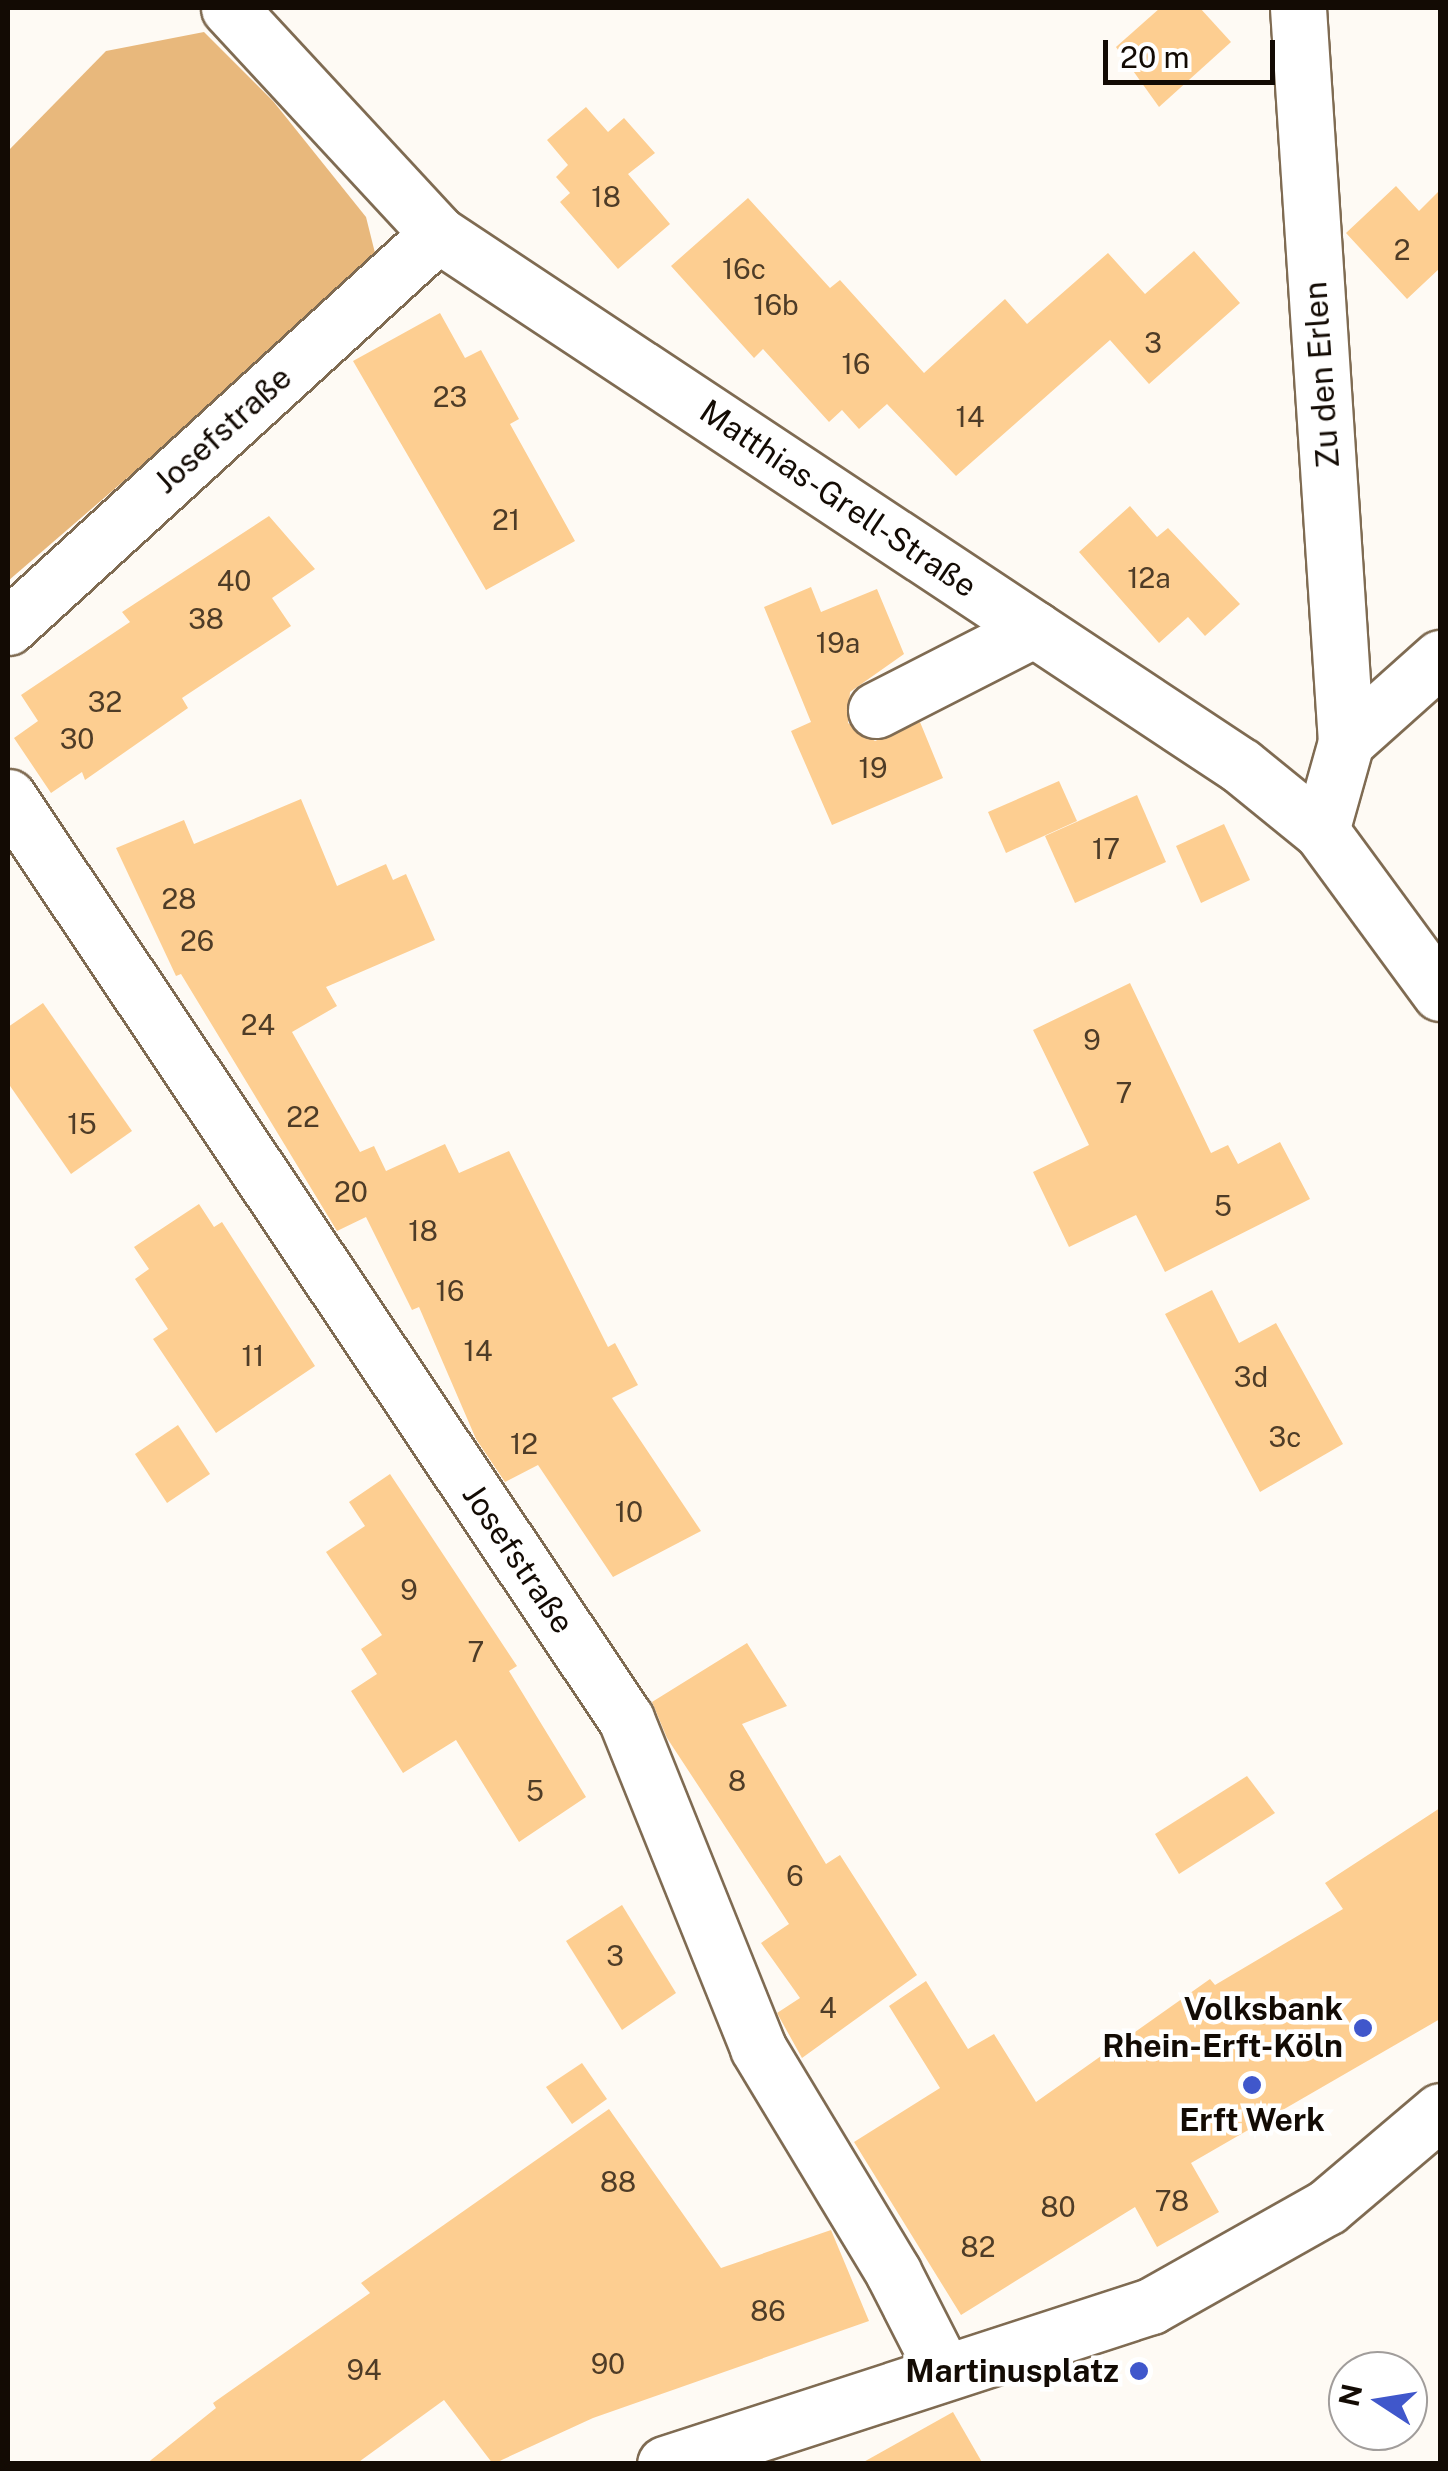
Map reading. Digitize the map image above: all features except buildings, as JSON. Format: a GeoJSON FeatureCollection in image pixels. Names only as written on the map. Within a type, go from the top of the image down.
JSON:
{"type":"FeatureCollection","features":[{"type":"Feature","properties":{"kind":"street","name":"Matthias-Grell-Straße"},"geometry":{"type":"LineString","coordinates":[[229,8],[438,234],[1241,766],[1321,831],[1440,993]]}},
{"type":"Feature","properties":{"kind":"street","name":"Zu den Erlen"},"geometry":{"type":"LineString","coordinates":[[1298,8],[1346,742]]}},
{"type":"Feature","properties":{"kind":"street","name":"Josefstraße"},"geometry":{"type":"LineString","coordinates":[[8,627],[438,234]]}},
{"type":"Feature","properties":{"kind":"street"},"geometry":{"type":"LineString","coordinates":[[876,710],[1034,628]]}},
{"type":"Feature","properties":{"kind":"street"},"geometry":{"type":"LineString","coordinates":[[1321,831],[1346,742],[1440,658]]}},
{"type":"Feature","properties":{"kind":"street","name":"Josefstraße"},"geometry":{"type":"LineString","coordinates":[[8,797],[626,1719],[758,2048],[893,2272],[942,2368]]}},
{"type":"Feature","properties":{"kind":"street"},"geometry":{"type":"LineString","coordinates":[[665,2464],[942,2368],[1152,2306],[1327,2208],[1440,2111]]}},
{"type":"Feature","properties":{"kind":"shaded area"},"geometry":{"type":"Polygon","coordinates":[[[204,32],[273,101],[366,217],[375,253],[369,269],[8,581],[8,151],[106,51],[204,32]]]}},
{"type":"Feature","properties":{"kind":"place","name":"Volksbank Rhein-Erft-Köln"},"geometry":{"type":"Point","coordinates":[1363,2028]}},
{"type":"Feature","properties":{"kind":"place","name":"Erft Werk"},"geometry":{"type":"Point","coordinates":[1252,2085]}},
{"type":"Feature","properties":{"kind":"place","name":"Martinusplatz"},"geometry":{"type":"Point","coordinates":[1139,2371]}}]}
